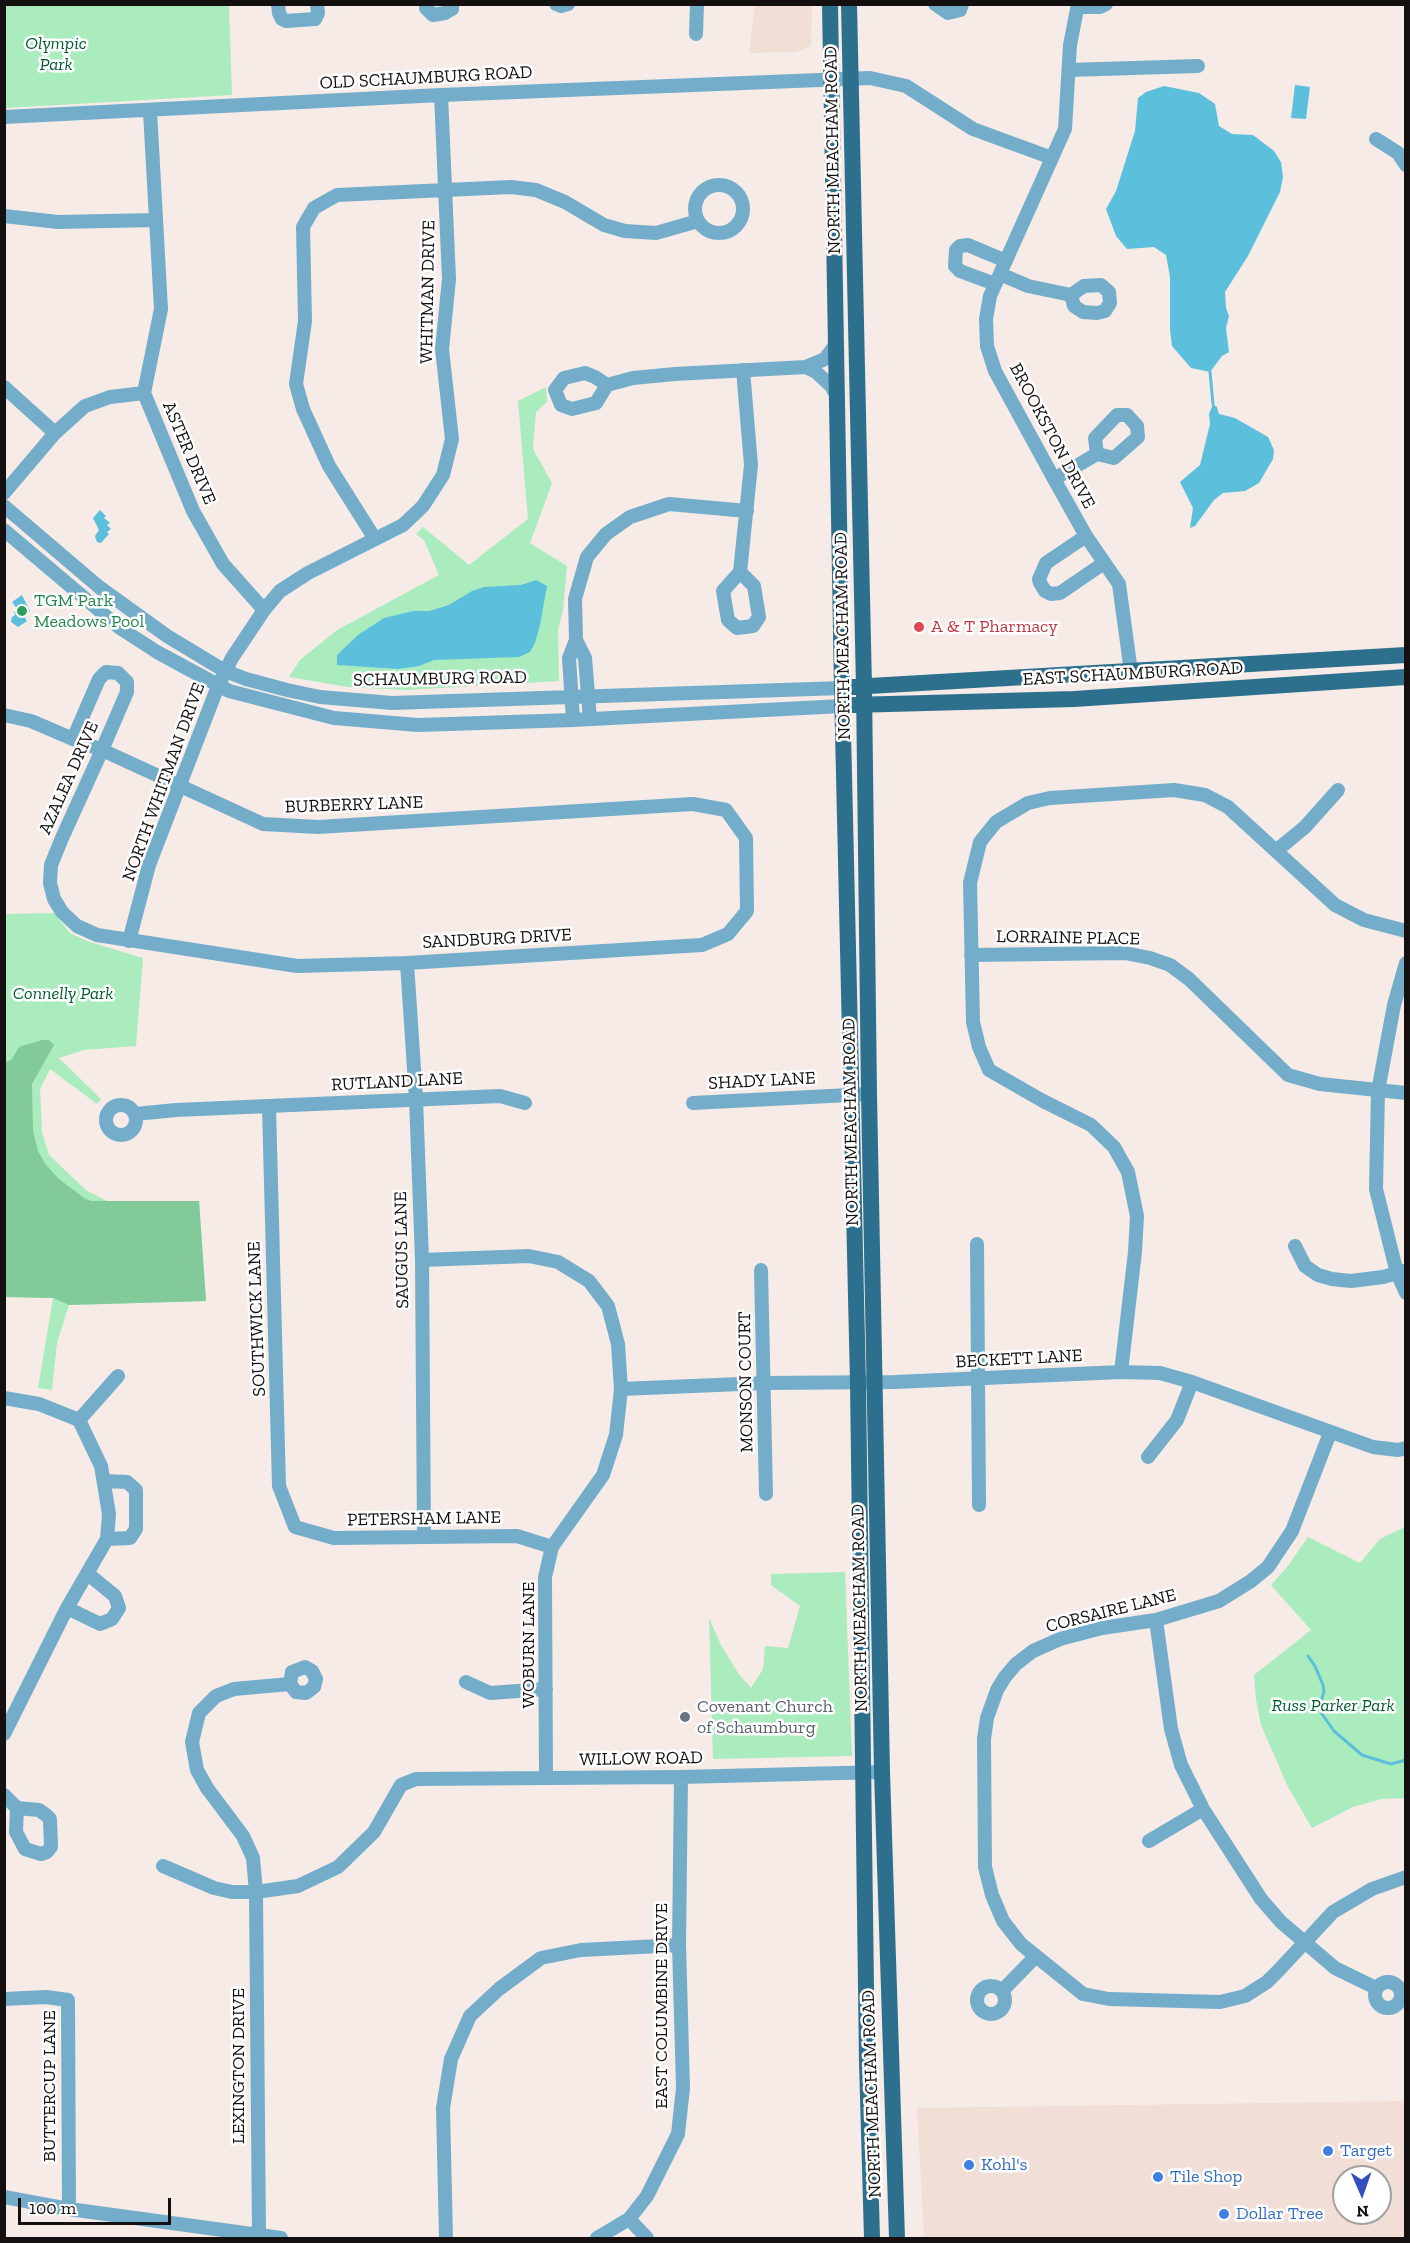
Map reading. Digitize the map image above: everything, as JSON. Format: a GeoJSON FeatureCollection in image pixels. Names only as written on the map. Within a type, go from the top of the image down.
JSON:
{"type":"FeatureCollection","features":[{"type":"Feature","properties":{"kind":"main road","name":"NORTH MEACHAM ROAD"},"geometry":{"type":"LineString","coordinates":[[830,4],[842,706],[858,1383],[872,2238]]}},
{"type":"Feature","properties":{"kind":"main road","name":"NORTH MEACHAM ROAD"},"geometry":{"type":"LineString","coordinates":[[849,4],[864,687],[882,1772],[897,2238]]}},
{"type":"Feature","properties":{"kind":"main road","name":"EAST SCHAUMBURG ROAD"},"geometry":{"type":"LineString","coordinates":[[864,687],[1406,655]]}},
{"type":"Feature","properties":{"kind":"main road","name":"EAST SCHAUMBURG ROAD"},"geometry":{"type":"LineString","coordinates":[[863,705],[1074,699],[1406,677]]}},
{"type":"Feature","properties":{"kind":"main road","name":"SCHAUMBURG ROAD"},"geometry":{"type":"LineString","coordinates":[[842,688],[864,687]]}},
{"type":"Feature","properties":{"kind":"main road"},"geometry":{"type":"LineString","coordinates":[[842,706],[863,705]]}},
{"type":"Feature","properties":{"kind":"street"},"geometry":{"type":"LineString","coordinates":[[278,4],[279,13],[286,21],[315,18],[318,13],[317,4]]}},
{"type":"Feature","properties":{"kind":"street"},"geometry":{"type":"LineString","coordinates":[[426,4],[426,8],[433,15],[445,14],[452,9],[452,4]]}},
{"type":"Feature","properties":{"kind":"street"},"geometry":{"type":"LineString","coordinates":[[556,4],[561,6],[568,4]]}},
{"type":"Feature","properties":{"kind":"street"},"geometry":{"type":"LineString","coordinates":[[696,34],[697,4]]}},
{"type":"Feature","properties":{"kind":"street"},"geometry":{"type":"LineString","coordinates":[[935,4],[948,13],[960,10],[962,4]]}},
{"type":"Feature","properties":{"kind":"street"},"geometry":{"type":"LineString","coordinates":[[1078,6],[1100,7],[1106,4]]}},
{"type":"Feature","properties":{"kind":"street","name":"BROOKSTON DRIVE"},"geometry":{"type":"LineString","coordinates":[[1078,6],[1070,45],[1065,129],[990,296],[986,319],[987,345],[995,371],[1054,479],[1086,536],[1119,584],[1131,672]]}},
{"type":"Feature","properties":{"kind":"street"},"geometry":{"type":"LineString","coordinates":[[1069,70],[1198,66]]}},
{"type":"Feature","properties":{"kind":"street","name":"OLD SCHAUMBURG ROAD"},"geometry":{"type":"LineString","coordinates":[[4,117],[441,95],[870,78],[906,86],[973,129],[1052,158]]}},
{"type":"Feature","properties":{"kind":"street","name":"WHITMAN DRIVE"},"geometry":{"type":"LineString","coordinates":[[225,671],[264,610],[280,591],[308,573],[403,525],[423,506],[443,475],[452,439],[442,349],[449,279],[447,190],[441,95]]}},
{"type":"Feature","properties":{"kind":"street","name":"ASTER DRIVE"},"geometry":{"type":"LineString","coordinates":[[150,111],[161,309],[144,393],[193,511],[224,564],[264,610]]}},
{"type":"Feature","properties":{"kind":"street"},"geometry":{"type":"LineString","coordinates":[[1376,139],[1398,153],[1406,165]]}},
{"type":"Feature","properties":{"kind":"street"},"geometry":{"type":"LineString","coordinates":[[375,539],[329,466],[303,409],[296,384],[305,321],[303,227],[314,208],[337,195],[511,187],[536,190],[565,202],[604,225],[625,231],[656,233],[698,221]]}},
{"type":"Feature","properties":{"kind":"street"},"geometry":{"type":"LineString","coordinates":[[4,216],[58,222],[156,220]]}},
{"type":"Feature","properties":{"kind":"street"},"geometry":{"type":"LineString","coordinates":[[1006,261],[968,245],[960,246],[956,250],[955,266],[960,271],[1071,295]]}},
{"type":"Feature","properties":{"kind":"street"},"geometry":{"type":"LineString","coordinates":[[607,386],[633,378],[806,368],[825,359],[836,344]]}},
{"type":"Feature","properties":{"kind":"street"},"geometry":{"type":"LineString","coordinates":[[806,368],[816,372],[837,396]]}},
{"type":"Feature","properties":{"kind":"street"},"geometry":{"type":"LineString","coordinates":[[740,572],[751,465],[743,370]]}},
{"type":"Feature","properties":{"kind":"street"},"geometry":{"type":"LineString","coordinates":[[4,387],[55,433]]}},
{"type":"Feature","properties":{"kind":"street"},"geometry":{"type":"LineString","coordinates":[[4,493],[55,433],[85,406],[110,397],[144,393]]}},
{"type":"Feature","properties":{"kind":"street"},"geometry":{"type":"LineString","coordinates":[[1054,479],[1097,454]]}},
{"type":"Feature","properties":{"kind":"street"},"geometry":{"type":"LineString","coordinates":[[573,720],[569,658],[576,640],[575,599],[587,557],[606,534],[630,517],[669,504],[747,511]]}},
{"type":"Feature","properties":{"kind":"street","name":"SCHAUMBURG ROAD"},"geometry":{"type":"LineString","coordinates":[[4,506],[130,611],[167,636],[225,671],[287,690],[357,701],[435,702],[571,695],[842,688]]}},
{"type":"Feature","properties":{"kind":"street"},"geometry":{"type":"LineString","coordinates":[[4,530],[120,628],[157,652],[229,691],[334,718],[418,725],[573,720],[842,706]]}},
{"type":"Feature","properties":{"kind":"street"},"geometry":{"type":"LineString","coordinates":[[1086,536],[1046,563],[1039,579],[1045,591],[1051,594],[1060,592],[1104,562]]}},
{"type":"Feature","properties":{"kind":"street"},"geometry":{"type":"LineString","coordinates":[[576,640],[585,658],[590,719]]}},
{"type":"Feature","properties":{"kind":"street","name":"NORTH WHITMAN DRIVE"},"geometry":{"type":"LineString","coordinates":[[129,941],[149,865],[225,671]]}},
{"type":"Feature","properties":{"kind":"street","name":"AZALEA DRIVE"},"geometry":{"type":"LineString","coordinates":[[73,739],[99,679],[106,672],[118,673],[127,682],[127,692],[51,865],[50,883],[54,899],[62,912],[77,926],[97,935],[129,941]]}},
{"type":"Feature","properties":{"kind":"street","name":"BURBERRY LANE"},"geometry":{"type":"LineString","coordinates":[[4,715],[31,721],[102,750],[263,824],[318,828],[693,804],[726,810]]}},
{"type":"Feature","properties":{"kind":"street"},"geometry":{"type":"LineString","coordinates":[[1121,1372],[1137,1216],[1128,1172],[1114,1147],[1091,1125],[989,1070],[979,1047],[973,1022],[970,883],[980,842],[996,822],[1028,803],[1050,798],[1173,790],[1205,795],[1228,807],[1335,905],[1364,920],[1406,931]]}},
{"type":"Feature","properties":{"kind":"street"},"geometry":{"type":"LineString","coordinates":[[1277,850],[1305,827],[1338,790]]}},
{"type":"Feature","properties":{"kind":"street","name":"SANDBURG DRIVE"},"geometry":{"type":"LineString","coordinates":[[129,941],[297,966],[407,963],[702,945],[728,934],[747,911],[746,838],[726,810]]}},
{"type":"Feature","properties":{"kind":"street","name":"LORRAINE PLACE"},"geometry":{"type":"LineString","coordinates":[[971,955],[1125,953],[1150,958],[1170,965],[1189,979],[1288,1075],[1320,1084],[1406,1093]]}},
{"type":"Feature","properties":{"kind":"street","name":"SAUGUS LANE"},"geometry":{"type":"LineString","coordinates":[[407,963],[416,1099],[422,1260],[424,1536]]}},
{"type":"Feature","properties":{"kind":"street"},"geometry":{"type":"LineString","coordinates":[[1406,963],[1394,1005],[1378,1091],[1376,1189],[1406,1293]]}},
{"type":"Feature","properties":{"kind":"street","name":"SHADY LANE"},"geometry":{"type":"LineString","coordinates":[[693,1103],[869,1094]]}},
{"type":"Feature","properties":{"kind":"street","name":"RUTLAND LANE"},"geometry":{"type":"LineString","coordinates":[[135,1114],[500,1096],[525,1103]]}},
{"type":"Feature","properties":{"kind":"street","name":"SOUTHWICK LANE"},"geometry":{"type":"LineString","coordinates":[[269,1107],[279,1486],[295,1527]]}},
{"type":"Feature","properties":{"kind":"street"},"geometry":{"type":"LineString","coordinates":[[978,1244],[979,1505]]}},
{"type":"Feature","properties":{"kind":"street"},"geometry":{"type":"LineString","coordinates":[[1295,1246],[1305,1266],[1318,1275],[1332,1279],[1351,1281],[1401,1271]]}},
{"type":"Feature","properties":{"kind":"street","name":"WOBURN LANE"},"geometry":{"type":"LineString","coordinates":[[422,1260],[529,1256],[558,1262],[589,1281],[608,1306],[618,1344],[621,1389],[616,1435],[603,1475],[552,1547],[545,1577],[546,1778]]}},
{"type":"Feature","properties":{"kind":"street","name":"MONSON COURT"},"geometry":{"type":"LineString","coordinates":[[761,1270],[765,1494]]}},
{"type":"Feature","properties":{"kind":"street","name":"BECKETT LANE"},"geometry":{"type":"LineString","coordinates":[[621,1389],[764,1383],[858,1383],[1121,1372],[1161,1373],[1373,1447],[1398,1450],[1406,1448]]}},
{"type":"Feature","properties":{"kind":"street"},"geometry":{"type":"LineString","coordinates":[[79,1420],[118,1376]]}},
{"type":"Feature","properties":{"kind":"street"},"geometry":{"type":"LineString","coordinates":[[1148,1457],[1178,1420],[1192,1382]]}},
{"type":"Feature","properties":{"kind":"street"},"geometry":{"type":"LineString","coordinates":[[4,1398],[39,1404],[79,1420],[101,1466],[108,1514],[107,1539],[67,1608],[4,1734]]}},
{"type":"Feature","properties":{"kind":"street","name":"CORSAIRE LANE"},"geometry":{"type":"LineString","coordinates":[[1330,1433],[1292,1531],[1268,1567],[1251,1581],[1218,1600],[1156,1620],[1102,1628],[1060,1639],[1033,1651],[1016,1664],[1005,1677],[997,1690],[987,1718],[984,1760],[985,1867],[992,1895],[1003,1921],[1021,1944],[1035,1957],[1083,1994],[1109,1999],[1220,2002],[1245,1996],[1267,1982],[1333,1912],[1372,1889],[1406,1877]]}},
{"type":"Feature","properties":{"kind":"street"},"geometry":{"type":"LineString","coordinates":[[105,1481],[127,1482],[136,1490],[136,1529],[130,1538],[107,1539]]}},
{"type":"Feature","properties":{"kind":"street","name":"PETERSHAM LANE"},"geometry":{"type":"LineString","coordinates":[[295,1527],[334,1538],[517,1536],[552,1547]]}},
{"type":"Feature","properties":{"kind":"street"},"geometry":{"type":"LineString","coordinates":[[67,1608],[100,1624],[112,1620],[119,1608],[115,1596],[88,1574]]}},
{"type":"Feature","properties":{"kind":"street"},"geometry":{"type":"LineString","coordinates":[[1156,1620],[1171,1729],[1181,1765],[1203,1809],[1261,1899],[1281,1922],[1335,1968],[1376,1988]]}},
{"type":"Feature","properties":{"kind":"street"},"geometry":{"type":"LineString","coordinates":[[466,1682],[490,1693],[546,1689]]}},
{"type":"Feature","properties":{"kind":"street","name":"LEXINGTON DRIVE"},"geometry":{"type":"LineString","coordinates":[[259,2237],[256,1892],[253,1858],[243,1836],[207,1788],[197,1770],[192,1742],[199,1713],[216,1696],[234,1689],[290,1684]]}},
{"type":"Feature","properties":{"kind":"street","name":"WILLOW ROAD"},"geometry":{"type":"LineString","coordinates":[[256,1892],[298,1886],[338,1868],[374,1832],[401,1785],[416,1779],[681,1777],[882,1772]]}},
{"type":"Feature","properties":{"kind":"street","name":"EAST COLUMBINE DRIVE"},"geometry":{"type":"LineString","coordinates":[[597,2238],[629,2219],[647,2196],[678,2134],[683,2088],[680,1945],[681,1777]]}},
{"type":"Feature","properties":{"kind":"street"},"geometry":{"type":"LineString","coordinates":[[4,1796],[17,1808]]}},
{"type":"Feature","properties":{"kind":"street"},"geometry":{"type":"LineString","coordinates":[[1149,1841],[1203,1809]]}},
{"type":"Feature","properties":{"kind":"street"},"geometry":{"type":"LineString","coordinates":[[163,1866],[214,1888],[232,1892],[256,1892]]}},
{"type":"Feature","properties":{"kind":"street"},"geometry":{"type":"LineString","coordinates":[[446,2238],[443,2108],[451,2059],[470,2016],[499,1989],[541,1958],[581,1950],[680,1945]]}},
{"type":"Feature","properties":{"kind":"street"},"geometry":{"type":"LineString","coordinates":[[1002,1991],[1035,1957]]}},
{"type":"Feature","properties":{"kind":"street","name":"BUTTERCUP LANE"},"geometry":{"type":"LineString","coordinates":[[4,1999],[46,1997],[68,2000],[69,2208]]}},
{"type":"Feature","properties":{"kind":"street"},"geometry":{"type":"LineString","coordinates":[[4,2197],[259,2237],[281,2238]]}},
{"type":"Feature","properties":{"kind":"street"},"geometry":{"type":"LineString","coordinates":[[629,2219],[647,2238]]}},
{"type":"Feature","properties":{"kind":"shaded area"},"geometry":{"type":"Polygon","coordinates":[[[755,5],[812,5],[811,46],[795,52],[749,53],[755,5]]]}},
{"type":"Feature","properties":{"kind":"shaded area"},"geometry":{"type":"Polygon","coordinates":[[[1405,2101],[1405,2238],[924,2238],[917,2108],[1405,2101]]]}},
{"type":"Feature","properties":{"kind":"green space","name":"Olympic Park"},"geometry":{"type":"Polygon","coordinates":[[[4,5],[229,5],[232,95],[5,108],[4,5]]]}},
{"type":"Feature","properties":{"kind":"green space"},"geometry":{"type":"Polygon","coordinates":[[[546,387],[547,402],[536,412],[533,449],[552,483],[530,543],[567,566],[563,610],[558,630],[559,681],[406,690],[348,687],[289,677],[300,660],[337,630],[439,575],[424,540],[416,534],[423,527],[469,565],[528,519],[518,401],[546,387]]]}},
{"type":"Feature","properties":{"kind":"green space","name":"Connelly Park"},"geometry":{"type":"Polygon","coordinates":[[[54,913],[70,933],[87,941],[143,958],[136,1046],[84,1050],[59,1058],[101,1099],[97,1104],[50,1069],[40,1089],[42,1132],[49,1155],[86,1190],[107,1201],[199,1201],[206,1301],[69,1305],[57,1343],[52,1390],[38,1388],[53,1298],[5,1297],[5,914],[54,913]]]}},
{"type":"Feature","properties":{"kind":"green space"},"geometry":{"type":"Polygon","coordinates":[[[49,1040],[54,1045],[32,1084],[33,1130],[38,1151],[46,1165],[59,1179],[91,1201],[199,1201],[206,1301],[69,1305],[53,1298],[5,1297],[5,1063],[12,1059],[19,1047],[49,1040]]]}},
{"type":"Feature","properties":{"kind":"green space","name":"Russ Parker Park"},"geometry":{"type":"Polygon","coordinates":[[[1405,1527],[1405,1798],[1381,1799],[1353,1807],[1312,1828],[1288,1787],[1261,1725],[1256,1700],[1254,1675],[1311,1630],[1271,1585],[1308,1537],[1360,1563],[1380,1539],[1405,1527]]]}},
{"type":"Feature","properties":{"kind":"green space"},"geometry":{"type":"Polygon","coordinates":[[[845,1572],[852,1756],[713,1759],[709,1618],[721,1645],[738,1673],[751,1688],[763,1669],[765,1646],[788,1648],[800,1606],[771,1585],[771,1574],[845,1572]]]}},
{"type":"Feature","properties":{"kind":"water"},"geometry":{"type":"Polygon","coordinates":[[[1295,85],[1310,87],[1306,119],[1291,118],[1295,85]]]}},
{"type":"Feature","properties":{"kind":"water"},"geometry":{"type":"Polygon","coordinates":[[[1164,86],[1199,93],[1215,104],[1219,126],[1232,134],[1253,135],[1274,151],[1281,162],[1283,177],[1280,192],[1248,256],[1225,292],[1229,316],[1226,328],[1229,352],[1222,356],[1210,372],[1191,368],[1172,346],[1170,277],[1166,255],[1154,247],[1127,249],[1116,236],[1106,209],[1116,191],[1135,131],[1138,98],[1146,92],[1164,86]]]}},
{"type":"Feature","properties":{"kind":"water"},"geometry":{"type":"Polygon","coordinates":[[[1213,404],[1217,407],[1219,414],[1235,418],[1268,437],[1274,450],[1273,459],[1259,483],[1245,491],[1223,493],[1214,500],[1195,526],[1190,528],[1193,508],[1180,482],[1200,465],[1210,424],[1209,414],[1213,404]]]}},
{"type":"Feature","properties":{"kind":"water"},"geometry":{"type":"Polygon","coordinates":[[[100,510],[106,516],[104,518],[110,523],[107,525],[111,529],[101,543],[97,542],[95,536],[99,530],[93,518],[100,510]]]}},
{"type":"Feature","properties":{"kind":"water"},"geometry":{"type":"Polygon","coordinates":[[[536,580],[547,586],[540,625],[530,652],[519,657],[434,660],[419,666],[398,669],[337,665],[337,655],[358,635],[384,618],[413,611],[429,611],[449,605],[472,591],[484,587],[521,585],[536,580]]]}},
{"type":"Feature","properties":{"kind":"water","name":"TGM Park Meadows Pool"},"geometry":{"type":"Polygon","coordinates":[[[22,595],[30,611],[25,618],[27,621],[18,627],[11,622],[17,609],[12,602],[22,595]]]}},
{"type":"Feature","properties":{"kind":"waterway"},"geometry":{"type":"LineString","coordinates":[[1210,372],[1213,404]]}},
{"type":"Feature","properties":{"kind":"waterway"},"geometry":{"type":"LineString","coordinates":[[1308,1656],[1323,1685],[1322,1714],[1334,1731],[1362,1755],[1391,1764],[1406,1760]]}},
{"type":"Feature","properties":{"kind":"place","name":"TGM Park Meadows Pool"},"geometry":{"type":"Point","coordinates":[22,611]}},
{"type":"Feature","properties":{"kind":"place","name":"A & T Pharmacy"},"geometry":{"type":"Point","coordinates":[919,627]}},
{"type":"Feature","properties":{"kind":"place","name":"Covenant Church of Schaumburg"},"geometry":{"type":"Point","coordinates":[685,1717]}},
{"type":"Feature","properties":{"kind":"place","name":"Target"},"geometry":{"type":"Point","coordinates":[1328,2151]}},
{"type":"Feature","properties":{"kind":"place","name":"Kohl's"},"geometry":{"type":"Point","coordinates":[969,2165]}},
{"type":"Feature","properties":{"kind":"place","name":"Tile Shop"},"geometry":{"type":"Point","coordinates":[1158,2177]}},
{"type":"Feature","properties":{"kind":"place","name":"Dollar Tree"},"geometry":{"type":"Point","coordinates":[1224,2214]}}]}
